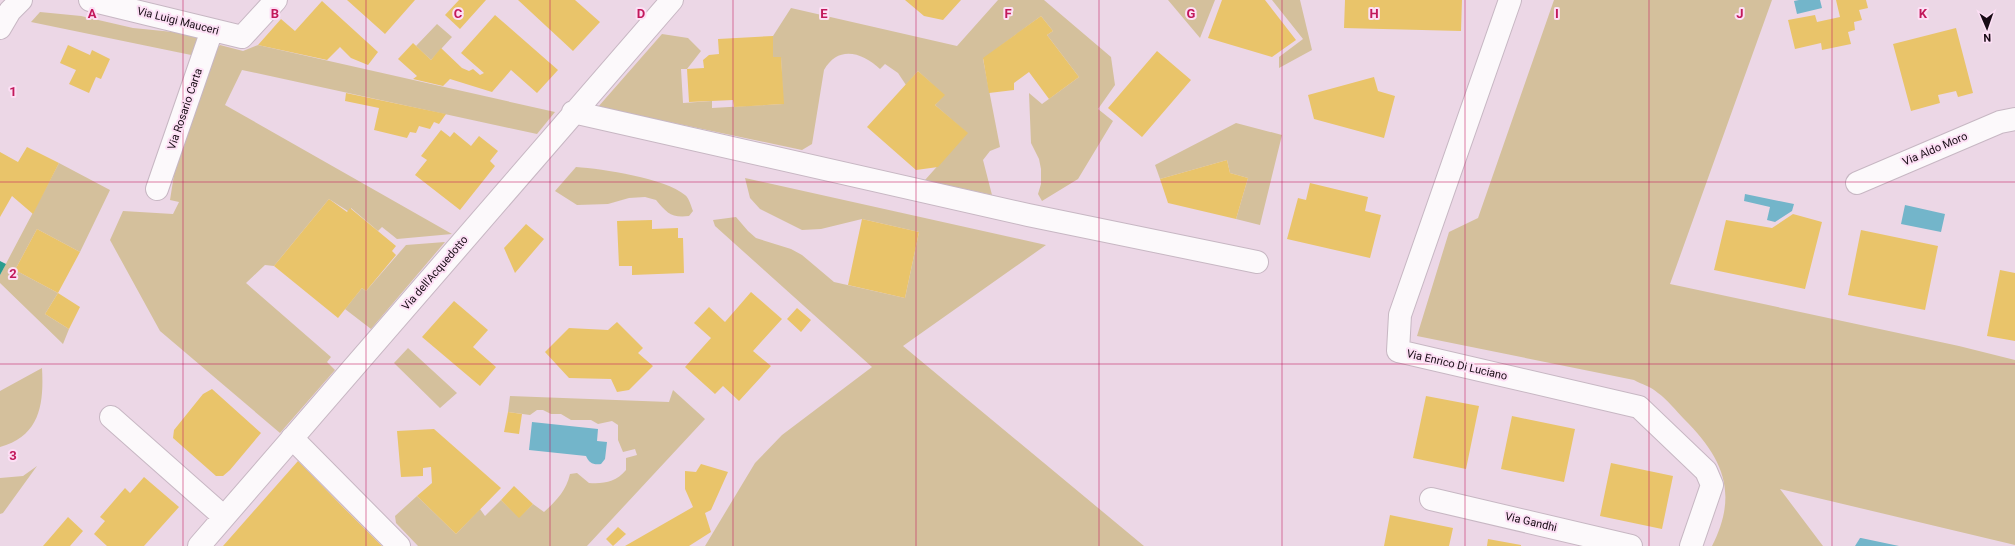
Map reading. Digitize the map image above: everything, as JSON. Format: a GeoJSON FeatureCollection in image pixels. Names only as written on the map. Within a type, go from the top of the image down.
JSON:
{"type":"FeatureCollection","features":[{"type":"Feature","properties":{"kind":"street"},"geometry":{"type":"LineString","coordinates":[[0,28],[10,11],[21,0]]}},
{"type":"Feature","properties":{"kind":"street","name":"Via Luigi Mauceri"},"geometry":{"type":"LineString","coordinates":[[90,0],[242,37],[276,0]]}},
{"type":"Feature","properties":{"kind":"street","name":"Via dell'Acquedotto"},"geometry":{"type":"LineString","coordinates":[[199,546],[573,112],[672,0]]}},
{"type":"Feature","properties":{"kind":"street","name":"Via Enrico Di Luciano"},"geometry":{"type":"LineString","coordinates":[[1510,0],[1400,315],[1398,351],[1639,407],[1706,471],[1712,485],[1691,546]]}},
{"type":"Feature","properties":{"kind":"street","name":"Via Rosario Carta"},"geometry":{"type":"LineString","coordinates":[[158,188],[212,30]]}},
{"type":"Feature","properties":{"kind":"street"},"geometry":{"type":"LineString","coordinates":[[573,112],[1028,214],[1257,262]]}},
{"type":"Feature","properties":{"kind":"street","name":"Via Aldo Moro"},"geometry":{"type":"LineString","coordinates":[[1856,183],[2000,122],[2015,120]]}},
{"type":"Feature","properties":{"kind":"street"},"geometry":{"type":"LineString","coordinates":[[111,417],[224,517]]}},
{"type":"Feature","properties":{"kind":"street"},"geometry":{"type":"LineString","coordinates":[[292,438],[399,546]]}},
{"type":"Feature","properties":{"kind":"street","name":"Via Gandhi"},"geometry":{"type":"LineString","coordinates":[[1431,499],[1631,546]]}},
{"type":"Feature","properties":{"kind":"shaded area"},"geometry":{"type":"Polygon","coordinates":[[[998,0],[1044,0],[1111,57],[1115,85],[1098,109],[1113,121],[1078,179],[1042,201],[1038,194],[1041,184],[1041,169],[1039,159],[1031,143],[1029,93],[1042,104],[1079,77],[1047,35],[1053,31],[1041,16],[983,59],[1000,147],[990,151],[983,160],[992,195],[925,180],[967,133],[935,105],[944,95],[918,71],[906,85],[898,73],[885,64],[880,69],[866,58],[858,55],[843,54],[836,57],[824,70],[812,144],[802,150],[598,107],[662,34],[688,38],[701,51],[687,69],[681,69],[683,103],[712,101],[712,108],[783,104],[781,57],[773,57],[773,36],[791,8],[957,46],[998,0]]]}},
{"type":"Feature","properties":{"kind":"shaded area"},"geometry":{"type":"Polygon","coordinates":[[[1168,0],[1215,0],[1200,38],[1168,0]]]}},
{"type":"Feature","properties":{"kind":"shaded area"},"geometry":{"type":"Polygon","coordinates":[[[1272,0],[1300,0],[1312,50],[1279,68],[1279,57],[1303,39],[1272,0]]]}},
{"type":"Feature","properties":{"kind":"shaded area"},"geometry":{"type":"Polygon","coordinates":[[[1554,0],[1772,0],[1670,284],[1959,346],[2015,360],[2015,545],[1780,489],[1823,546],[1712,546],[1720,527],[1724,509],[1725,493],[1723,477],[1717,462],[1698,433],[1669,402],[1656,391],[1634,380],[1417,336],[1449,232],[1478,218],[1554,0]]]}},
{"type":"Feature","properties":{"kind":"shaded area"},"geometry":{"type":"Polygon","coordinates":[[[40,12],[81,16],[133,28],[183,33],[197,38],[198,46],[196,56],[31,22],[40,12]]]}},
{"type":"Feature","properties":{"kind":"shaded area"},"geometry":{"type":"Polygon","coordinates":[[[437,24],[452,37],[431,60],[416,46],[437,24]]]}},
{"type":"Feature","properties":{"kind":"shaded area"},"geometry":{"type":"Polygon","coordinates":[[[220,45],[243,51],[258,45],[555,112],[537,134],[242,70],[225,105],[452,234],[397,239],[382,227],[378,231],[351,208],[351,213],[329,199],[274,266],[265,265],[246,283],[331,357],[327,362],[335,370],[280,433],[160,331],[110,240],[123,211],[173,214],[179,202],[170,200],[176,162],[207,60],[220,45]]]}},
{"type":"Feature","properties":{"kind":"shaded area"},"geometry":{"type":"Polygon","coordinates":[[[1236,123],[1282,135],[1260,225],[1236,219],[1248,178],[1230,173],[1227,160],[1160,179],[1155,165],[1236,123]]]}},
{"type":"Feature","properties":{"kind":"shaded area"},"geometry":{"type":"Polygon","coordinates":[[[59,163],[110,190],[80,252],[37,229],[15,270],[58,293],[45,314],[69,329],[63,344],[0,283],[0,275],[59,163]]]}},
{"type":"Feature","properties":{"kind":"shaded area"},"geometry":{"type":"Polygon","coordinates":[[[576,167],[633,175],[663,184],[676,189],[685,195],[689,200],[693,211],[689,216],[670,214],[656,200],[645,197],[629,198],[608,204],[577,205],[555,191],[576,167]]]}},
{"type":"Feature","properties":{"kind":"shaded area"},"geometry":{"type":"Polygon","coordinates":[[[745,178],[1046,245],[903,346],[1144,546],[705,546],[755,463],[782,435],[872,367],[715,226],[713,220],[736,217],[756,238],[791,249],[802,255],[834,282],[905,298],[919,232],[862,219],[821,229],[802,230],[760,209],[750,198],[745,178]]]}},
{"type":"Feature","properties":{"kind":"shaded area"},"geometry":{"type":"Polygon","coordinates":[[[445,242],[371,329],[345,309],[362,288],[366,291],[406,245],[445,242]]]}},
{"type":"Feature","properties":{"kind":"shaded area"},"geometry":{"type":"Polygon","coordinates":[[[408,348],[457,393],[440,408],[394,363],[408,348]]]}},
{"type":"Feature","properties":{"kind":"shaded area"},"geometry":{"type":"Polygon","coordinates":[[[42,368],[42,394],[37,417],[24,435],[13,442],[0,447],[0,391],[42,368]]]}},
{"type":"Feature","properties":{"kind":"shaded area"},"geometry":{"type":"Polygon","coordinates":[[[673,390],[705,419],[587,546],[418,546],[396,523],[395,516],[417,496],[456,534],[480,509],[485,516],[501,500],[519,517],[533,504],[544,512],[560,495],[566,486],[570,474],[577,473],[589,483],[600,483],[614,480],[626,470],[626,458],[637,455],[635,449],[623,452],[618,440],[618,425],[612,421],[598,424],[591,420],[571,420],[561,414],[551,414],[543,410],[537,410],[530,415],[508,412],[510,396],[669,402],[673,390]]]}},
{"type":"Feature","properties":{"kind":"shaded area"},"geometry":{"type":"Polygon","coordinates":[[[37,466],[3,513],[0,514],[0,478],[23,476],[37,466]]]}},
{"type":"Feature","properties":{"kind":"water"},"geometry":{"type":"Polygon","coordinates":[[[1820,0],[1822,8],[1797,14],[1794,1],[1820,0]]]}},
{"type":"Feature","properties":{"kind":"water"},"geometry":{"type":"Polygon","coordinates":[[[1745,194],[1794,204],[1792,211],[1775,222],[1767,220],[1770,207],[1744,201],[1745,194]]]}},
{"type":"Feature","properties":{"kind":"water"},"geometry":{"type":"Polygon","coordinates":[[[1905,205],[1945,214],[1941,232],[1901,224],[1905,205]]]}},
{"type":"Feature","properties":{"kind":"water"},"geometry":{"type":"Polygon","coordinates":[[[532,422],[598,429],[597,441],[607,442],[605,459],[601,464],[596,464],[590,462],[586,456],[529,450],[532,422]]]}},
{"type":"Feature","properties":{"kind":"water"},"geometry":{"type":"Polygon","coordinates":[[[1861,538],[1899,546],[1855,546],[1861,538]]]}},
{"type":"Feature","properties":{"kind":"building: Abitazioni"},"geometry":{"type":"Polygon","coordinates":[[[347,0],[415,0],[385,34],[347,0]]]}},
{"type":"Feature","properties":{"kind":"building: Abitazioni"},"geometry":{"type":"Polygon","coordinates":[[[459,0],[486,0],[460,29],[445,15],[459,0]]]}},
{"type":"Feature","properties":{"kind":"building: Abitazioni"},"geometry":{"type":"Polygon","coordinates":[[[518,0],[575,0],[600,22],[573,51],[518,0]]]}},
{"type":"Feature","properties":{"kind":"building: Abitazioni"},"geometry":{"type":"Polygon","coordinates":[[[905,0],[961,0],[943,20],[924,16],[905,0]]]}},
{"type":"Feature","properties":{"kind":"building: Abitazioni"},"geometry":{"type":"Polygon","coordinates":[[[1222,0],[1265,0],[1296,40],[1272,57],[1208,38],[1222,0]]]}},
{"type":"Feature","properties":{"kind":"building: Abitazioni"},"geometry":{"type":"Polygon","coordinates":[[[1345,0],[1462,0],[1461,31],[1344,28],[1345,0]]]}},
{"type":"Feature","properties":{"kind":"building: Abitazioni"},"geometry":{"type":"Polygon","coordinates":[[[1836,0],[1866,0],[1868,8],[1859,10],[1862,20],[1854,22],[1855,30],[1848,32],[1851,44],[1822,50],[1821,43],[1795,49],[1788,20],[1815,15],[1817,22],[1840,17],[1836,0]]]}},
{"type":"Feature","properties":{"kind":"building: Abitazioni"},"geometry":{"type":"Polygon","coordinates":[[[322,1],[378,52],[368,65],[351,58],[340,47],[327,60],[258,45],[281,19],[295,31],[322,1]]]}},
{"type":"Feature","properties":{"kind":"building: Abitazioni"},"geometry":{"type":"Polygon","coordinates":[[[495,15],[558,70],[537,93],[511,70],[492,92],[450,79],[443,86],[413,79],[417,76],[398,59],[413,43],[431,60],[441,48],[462,68],[469,71],[473,69],[480,75],[484,73],[461,53],[495,15]]]}},
{"type":"Feature","properties":{"kind":"building: Abitazioni"},"geometry":{"type":"Polygon","coordinates":[[[1041,16],[1053,31],[1047,35],[1079,77],[1049,99],[1029,72],[1014,83],[1014,90],[989,93],[983,58],[1041,16]]]}},
{"type":"Feature","properties":{"kind":"building: Abitazioni"},"geometry":{"type":"Polygon","coordinates":[[[1956,28],[1973,93],[1958,97],[1956,91],[1938,95],[1940,103],[1911,111],[1893,44],[1956,28]]]}},
{"type":"Feature","properties":{"kind":"building: Abitazioni"},"geometry":{"type":"Polygon","coordinates":[[[773,36],[773,57],[781,57],[784,104],[734,107],[733,100],[689,102],[687,69],[704,68],[703,60],[709,55],[719,54],[718,39],[773,36]]]}},
{"type":"Feature","properties":{"kind":"building: Abitazioni"},"geometry":{"type":"Polygon","coordinates":[[[68,45],[90,55],[92,50],[110,59],[101,79],[96,77],[89,93],[69,84],[76,70],[60,63],[68,45]]]}},
{"type":"Feature","properties":{"kind":"building: Abitazioni"},"geometry":{"type":"Polygon","coordinates":[[[1157,51],[1191,80],[1142,137],[1108,108],[1157,51]]]}},
{"type":"Feature","properties":{"kind":"building: Abitazioni"},"geometry":{"type":"Polygon","coordinates":[[[918,71],[945,95],[935,105],[968,133],[938,167],[916,170],[867,127],[918,71]]]}},
{"type":"Feature","properties":{"kind":"building: Abitazioni"},"geometry":{"type":"Polygon","coordinates":[[[1374,77],[1378,91],[1395,96],[1384,138],[1314,119],[1308,95],[1374,77]]]}},
{"type":"Feature","properties":{"kind":"building: Abitazioni"},"geometry":{"type":"Polygon","coordinates":[[[346,93],[446,114],[439,124],[434,122],[430,129],[419,126],[416,133],[410,132],[407,138],[374,130],[379,108],[345,101],[346,93]]]}},
{"type":"Feature","properties":{"kind":"building: Abitazioni"},"geometry":{"type":"Polygon","coordinates":[[[441,130],[450,137],[454,132],[471,146],[479,136],[498,151],[490,161],[495,166],[460,210],[415,175],[427,160],[421,156],[441,130]]]}},
{"type":"Feature","properties":{"kind":"building: Abitazioni"},"geometry":{"type":"Polygon","coordinates":[[[27,147],[59,163],[33,214],[12,196],[0,217],[0,152],[18,162],[27,147]]]}},
{"type":"Feature","properties":{"kind":"building: Abitazioni"},"geometry":{"type":"Polygon","coordinates":[[[1227,160],[1230,173],[1248,178],[1236,219],[1168,203],[1160,179],[1227,160]]]}},
{"type":"Feature","properties":{"kind":"building: Abitazioni"},"geometry":{"type":"Polygon","coordinates":[[[1310,183],[1368,197],[1365,211],[1381,215],[1370,258],[1287,239],[1298,198],[1306,200],[1310,183]]]}},
{"type":"Feature","properties":{"kind":"building: Abitazioni"},"geometry":{"type":"Polygon","coordinates":[[[329,199],[347,212],[350,208],[396,246],[392,251],[396,255],[366,291],[362,288],[338,318],[274,266],[329,199]]]}},
{"type":"Feature","properties":{"kind":"building: Abitazioni"},"geometry":{"type":"Polygon","coordinates":[[[1793,214],[1822,222],[1805,289],[1714,270],[1726,220],[1772,228],[1793,214]]]}},
{"type":"Feature","properties":{"kind":"building: Abitazioni"},"geometry":{"type":"Polygon","coordinates":[[[862,219],[919,232],[905,298],[848,285],[862,219]]]}},
{"type":"Feature","properties":{"kind":"building: Abitazioni"},"geometry":{"type":"Polygon","coordinates":[[[652,220],[652,229],[678,228],[678,238],[683,238],[684,273],[632,275],[632,266],[619,266],[617,221],[652,220]]]}},
{"type":"Feature","properties":{"kind":"building: Abitazioni"},"geometry":{"type":"Polygon","coordinates":[[[526,224],[544,239],[515,273],[504,248],[526,224]]]}},
{"type":"Feature","properties":{"kind":"building: Abitazioni"},"geometry":{"type":"Polygon","coordinates":[[[37,229],[80,252],[58,293],[15,270],[37,229]]]}},
{"type":"Feature","properties":{"kind":"building: Abitazioni"},"geometry":{"type":"Polygon","coordinates":[[[1861,230],[1938,246],[1925,310],[1848,295],[1861,230]]]}},
{"type":"Feature","properties":{"kind":"building: Abitazioni"},"geometry":{"type":"Polygon","coordinates":[[[2000,270],[2015,273],[2015,341],[1987,336],[2000,270]]]}},
{"type":"Feature","properties":{"kind":"building: Abitazioni"},"geometry":{"type":"Polygon","coordinates":[[[751,292],[782,319],[753,351],[771,366],[739,401],[723,386],[715,394],[685,367],[711,338],[694,323],[709,307],[725,322],[751,292]]]}},
{"type":"Feature","properties":{"kind":"building: Abitazioni"},"geometry":{"type":"Polygon","coordinates":[[[58,293],[80,307],[69,329],[45,314],[58,293]]]}},
{"type":"Feature","properties":{"kind":"building: Abitazioni"},"geometry":{"type":"Polygon","coordinates":[[[454,301],[488,330],[473,347],[496,367],[480,386],[422,337],[454,301]]]}},
{"type":"Feature","properties":{"kind":"building: Abitazioni"},"geometry":{"type":"Polygon","coordinates":[[[797,308],[811,320],[801,332],[787,319],[797,308]]]}},
{"type":"Feature","properties":{"kind":"building: Abitazioni"},"geometry":{"type":"Polygon","coordinates":[[[617,322],[643,348],[638,353],[653,366],[629,390],[617,392],[611,379],[569,378],[545,352],[569,328],[608,330],[617,322]]]}},
{"type":"Feature","properties":{"kind":"building: Abitazioni"},"geometry":{"type":"Polygon","coordinates":[[[212,389],[261,433],[230,470],[223,476],[216,476],[173,438],[174,430],[203,394],[212,389]]]}},
{"type":"Feature","properties":{"kind":"building: Abitazioni"},"geometry":{"type":"Polygon","coordinates":[[[1426,396],[1479,406],[1466,469],[1413,458],[1426,396]]]}},
{"type":"Feature","properties":{"kind":"building: Abitazioni"},"geometry":{"type":"Polygon","coordinates":[[[508,412],[522,414],[519,434],[504,432],[508,412]]]}},
{"type":"Feature","properties":{"kind":"building: Abitazioni"},"geometry":{"type":"Polygon","coordinates":[[[1512,416],[1575,429],[1564,482],[1501,469],[1512,416]]]}},
{"type":"Feature","properties":{"kind":"building: Abitazioni"},"geometry":{"type":"Polygon","coordinates":[[[434,429],[501,488],[456,534],[417,496],[432,483],[431,467],[423,468],[423,476],[401,477],[397,431],[434,429]]]}},
{"type":"Feature","properties":{"kind":"building: Abitazioni"},"geometry":{"type":"Polygon","coordinates":[[[298,461],[340,504],[382,546],[223,546],[298,461]]]}},
{"type":"Feature","properties":{"kind":"building: Abitazioni"},"geometry":{"type":"Polygon","coordinates":[[[1611,463],[1673,476],[1662,529],[1600,516],[1611,463]]]}},
{"type":"Feature","properties":{"kind":"building: Abitazioni"},"geometry":{"type":"Polygon","coordinates":[[[701,464],[728,472],[711,510],[705,513],[711,532],[689,546],[625,546],[693,507],[685,489],[685,471],[696,472],[701,464]]]}},
{"type":"Feature","properties":{"kind":"building: Abitazioni"},"geometry":{"type":"Polygon","coordinates":[[[144,477],[179,507],[144,546],[107,546],[94,534],[105,521],[100,517],[125,488],[130,493],[144,477]]]}},
{"type":"Feature","properties":{"kind":"building: Abitazioni"},"geometry":{"type":"Polygon","coordinates":[[[514,486],[533,504],[519,518],[501,500],[514,486]]]}},
{"type":"Feature","properties":{"kind":"building: Abitazioni"},"geometry":{"type":"Polygon","coordinates":[[[1390,515],[1453,528],[1449,546],[1384,546],[1390,515]]]}},
{"type":"Feature","properties":{"kind":"building: Abitazioni"},"geometry":{"type":"Polygon","coordinates":[[[68,517],[83,531],[70,546],[43,546],[68,517]]]}},
{"type":"Feature","properties":{"kind":"building: Abitazioni"},"geometry":{"type":"Polygon","coordinates":[[[618,527],[626,534],[613,546],[606,539],[618,527]]]}},
{"type":"Feature","properties":{"kind":"building: Abitazioni"},"geometry":{"type":"Polygon","coordinates":[[[1488,539],[1521,545],[1521,546],[1487,546],[1488,539]]]}},
{"type":"Feature","properties":{"kind":"building: Scuole"},"geometry":{"type":"Polygon","coordinates":[[[0,261],[6,264],[0,275],[0,261]]]}}]}
